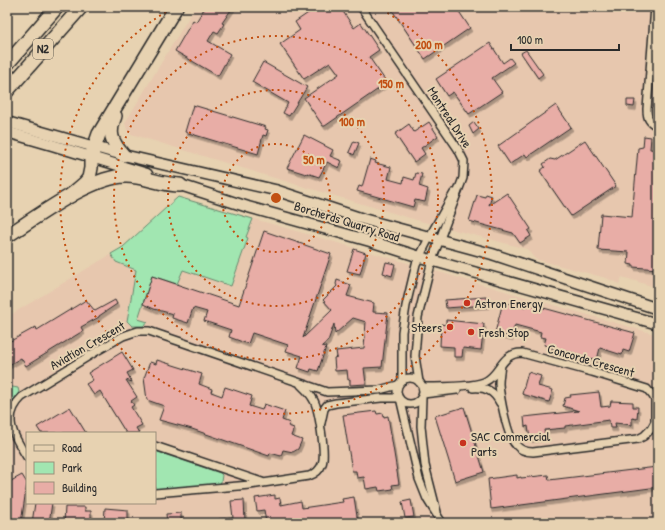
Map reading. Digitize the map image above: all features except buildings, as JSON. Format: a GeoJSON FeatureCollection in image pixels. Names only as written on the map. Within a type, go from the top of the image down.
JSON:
{"type":"FeatureCollection","features":[{"type":"Feature","properties":{"kind":"highway","name":"N2"},"geometry":{"type":"LineString","coordinates":[[7,64],[57,7]]}},
{"type":"Feature","properties":{"kind":"highway","name":"N2"},"geometry":{"type":"LineString","coordinates":[[7,91],[81,7]]}},
{"type":"Feature","properties":{"kind":"highway"},"geometry":{"type":"LineString","coordinates":[[70,196],[89,178],[91,172],[92,152],[104,125],[176,7]]}},
{"type":"Feature","properties":{"kind":"highway"},"geometry":{"type":"LineString","coordinates":[[123,155],[115,145],[111,130],[114,117],[128,87]]}},
{"type":"Feature","properties":{"kind":"highway"},"geometry":{"type":"LineString","coordinates":[[7,236],[70,196],[94,184],[120,176],[135,176],[171,185],[180,185]]}},
{"type":"Feature","properties":{"kind":"main road","name":"Borcherds Quarry Road"},"geometry":{"type":"LineString","coordinates":[[7,122],[180,185],[248,207],[658,324]]}},
{"type":"Feature","properties":{"kind":"main road","name":"Borcherds Quarry Road"},"geometry":{"type":"LineString","coordinates":[[7,132],[52,145],[92,152],[123,155],[275,190],[363,219],[492,254],[658,309]]}},
{"type":"Feature","properties":{"kind":"street","name":"Montreal Drive"},"geometry":{"type":"LineString","coordinates":[[361,7],[461,154],[464,161],[464,170],[460,185],[435,238]]}},
{"type":"Feature","properties":{"kind":"street"},"geometry":{"type":"LineString","coordinates":[[655,7],[647,108],[648,119],[653,124],[658,126]]}},
{"type":"Feature","properties":{"kind":"street"},"geometry":{"type":"LineString","coordinates":[[435,238],[416,264],[406,306],[402,332],[400,383],[397,392],[419,479],[427,499],[442,523]]}},
{"type":"Feature","properties":{"kind":"street"},"geometry":{"type":"LineString","coordinates":[[435,238],[432,260],[420,305],[416,330],[415,356],[422,390],[421,426],[425,465],[438,516]]}},
{"type":"Feature","properties":{"kind":"street","name":"Aviation Crescent"},"geometry":{"type":"LineString","coordinates":[[26,454],[15,438],[11,428],[12,412],[18,401],[22,397],[97,351],[123,336],[138,331],[149,331],[299,384],[331,392],[379,390],[400,383]]}},
{"type":"Feature","properties":{"kind":"street","name":"Concorde Crescent"},"geometry":{"type":"LineString","coordinates":[[517,353],[528,354],[642,386],[653,396],[656,406],[654,426],[641,438],[533,452],[522,450],[515,444],[502,408],[494,394],[486,389],[422,390],[481,383],[490,379],[504,360],[512,355],[517,353]]}},
{"type":"Feature","properties":{"kind":"street","name":"Concorde Crescent"},"geometry":{"type":"LineString","coordinates":[[501,366],[499,383],[502,408]]}},
{"type":"Feature","properties":{"kind":"street"},"geometry":{"type":"LineString","coordinates":[[400,383],[412,378],[422,390]]}},
{"type":"Feature","properties":{"kind":"street","name":"Aviation Crescent"},"geometry":{"type":"LineString","coordinates":[[156,493],[266,483],[309,476],[316,472],[322,466],[324,457],[317,409],[313,399],[299,384]]}},
{"type":"Feature","properties":{"kind":"street"},"geometry":{"type":"LineString","coordinates":[[400,400],[405,404],[412,405],[419,401],[422,390]]}},
{"type":"Feature","properties":{"kind":"street","name":"Aviation Crescent"},"geometry":{"type":"LineString","coordinates":[[320,429],[324,409],[331,404],[368,399],[400,400]]}},
{"type":"Feature","properties":{"kind":"street","name":"Aviation Crescent"},"geometry":{"type":"LineString","coordinates":[[156,446],[266,483]]}},
{"type":"Feature","properties":{"kind":"shaded area"},"geometry":{"type":"Polygon","coordinates":[[[195,7],[658,7],[658,288],[622,277],[619,284],[606,278],[535,259],[527,249],[420,221],[128,133],[125,123],[195,7]]]}},
{"type":"Feature","properties":{"kind":"shaded area"},"geometry":{"type":"Polygon","coordinates":[[[178,197],[658,335],[658,523],[7,523],[7,317],[123,247],[178,197]]]}},
{"type":"Feature","properties":{"kind":"green space"},"geometry":{"type":"Polygon","coordinates":[[[178,197],[253,219],[231,286],[183,270],[177,284],[152,276],[138,319],[148,322],[143,326],[132,326],[127,321],[136,270],[116,262],[111,254],[123,247],[178,197]]]}},
{"type":"Feature","properties":{"kind":"green space"},"geometry":{"type":"Polygon","coordinates":[[[7,386],[18,388],[19,392],[11,403],[7,414],[7,386]]]}},
{"type":"Feature","properties":{"kind":"green space"},"geometry":{"type":"Polygon","coordinates":[[[156,451],[220,473],[222,475],[221,482],[219,484],[156,489],[156,451]]]}},
{"type":"Feature","properties":{"kind":"place","name":"Astron Energy"},"geometry":{"type":"Point","coordinates":[467,303]}},
{"type":"Feature","properties":{"kind":"place","name":"Steers"},"geometry":{"type":"Point","coordinates":[450,327]}},
{"type":"Feature","properties":{"kind":"place","name":"Fresh Stop"},"geometry":{"type":"Point","coordinates":[471,332]}},
{"type":"Feature","properties":{"kind":"place","name":"SAC Commercial Parts"},"geometry":{"type":"Point","coordinates":[463,443]}}]}
